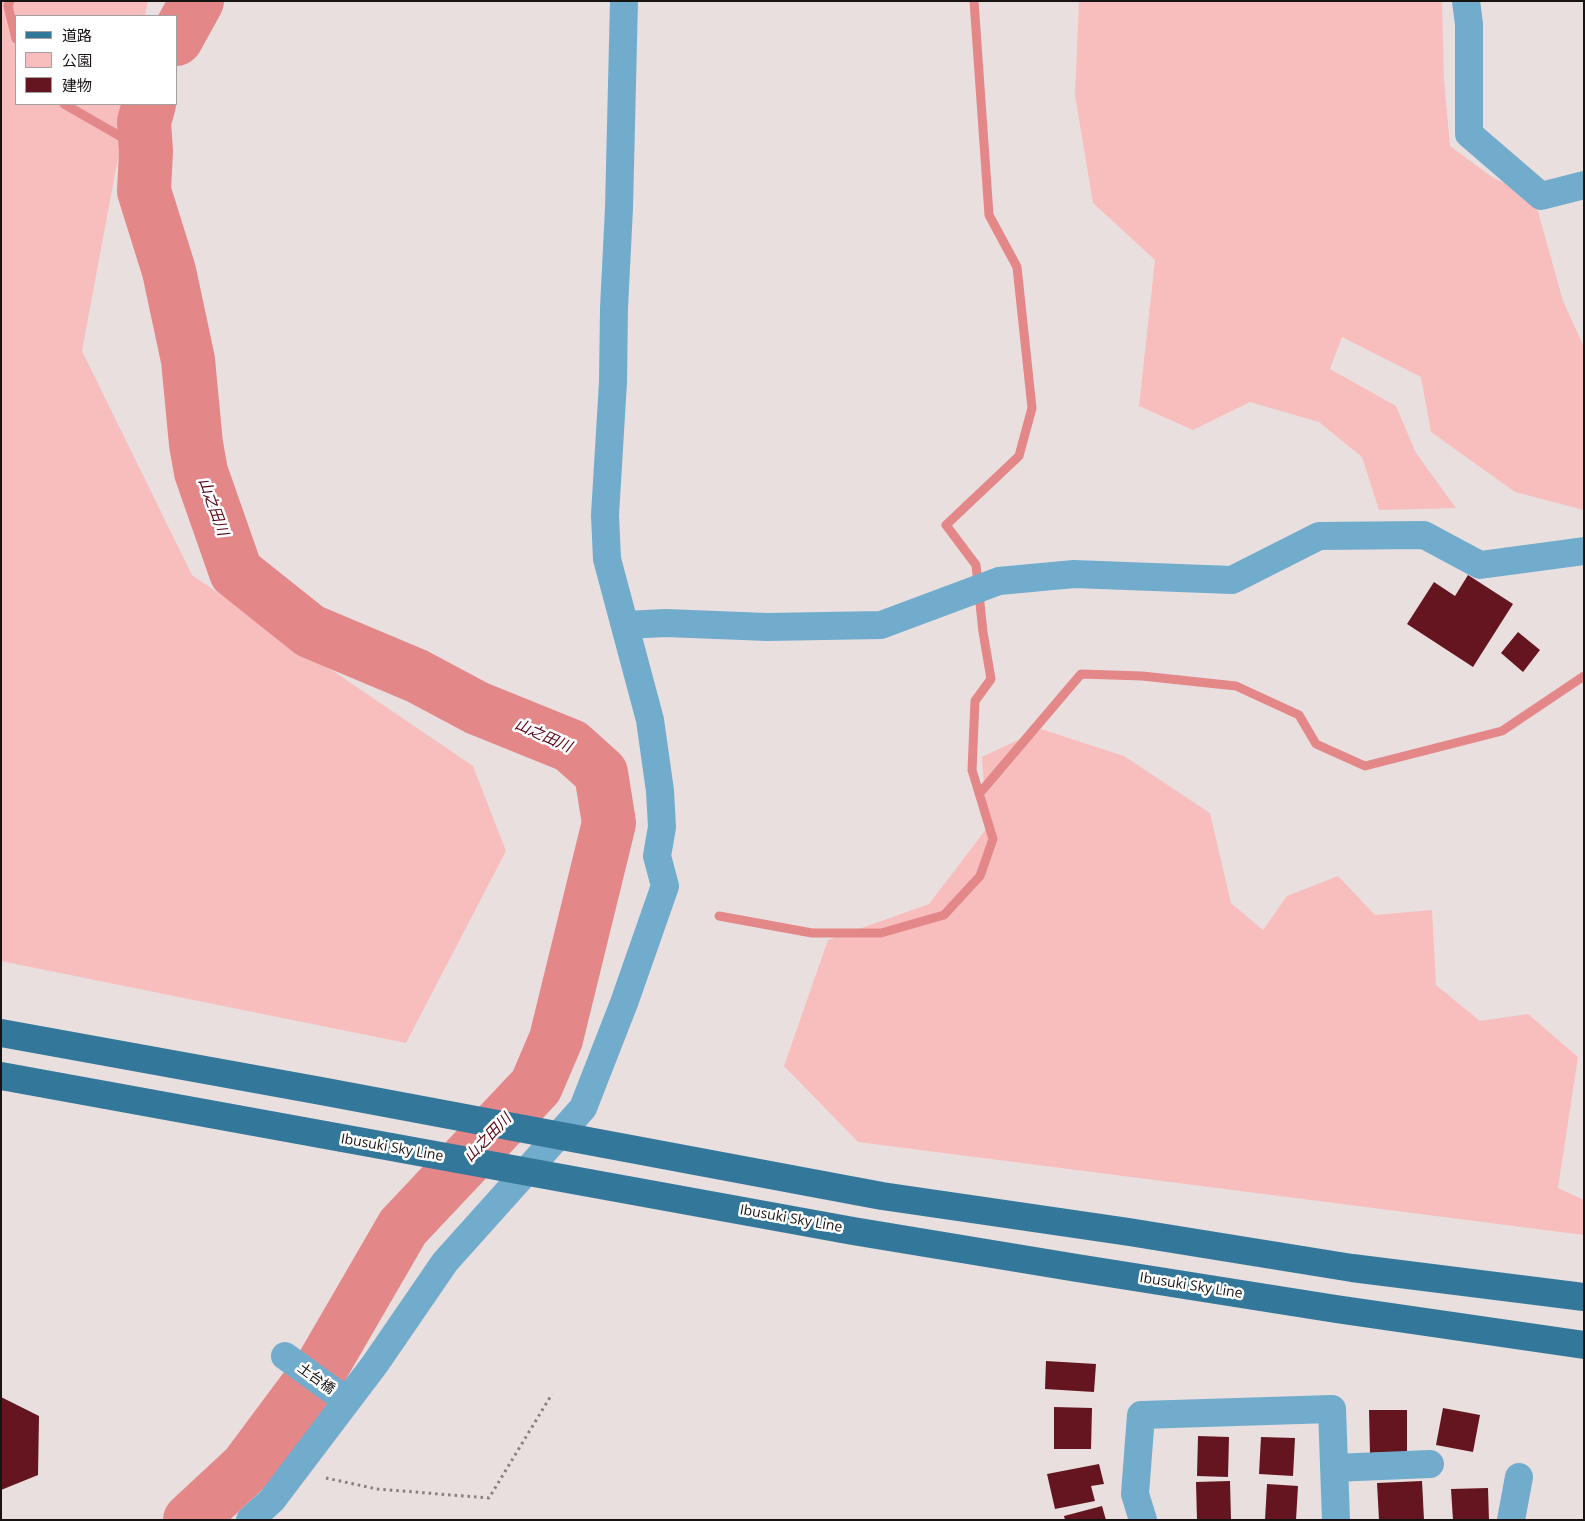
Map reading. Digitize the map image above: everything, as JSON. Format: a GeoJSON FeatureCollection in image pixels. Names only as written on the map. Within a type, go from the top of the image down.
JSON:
{"type":"FeatureCollection","features":[{"type":"Feature","properties":{"kind":"main road"},"geometry":{"type":"LineString","coordinates":[[1,1033],[882,1196],[1128,1232],[1352,1268],[1584,1297]]}},
{"type":"Feature","properties":{"kind":"main road","name":"Ibusuki Sky Line"},"geometry":{"type":"LineString","coordinates":[[1,1076],[853,1230],[1086,1270],[1584,1345]]}},
{"type":"Feature","properties":{"kind":"street"},"geometry":{"type":"LineString","coordinates":[[250,1520],[272,1500],[347,1401],[445,1262],[583,1108],[624,1002],[665,886],[657,856],[662,827],[660,791],[650,720],[607,559],[605,515],[613,382],[624,1]]}},
{"type":"Feature","properties":{"kind":"street"},"geometry":{"type":"LineString","coordinates":[[1466,1],[1470,24],[1469,134],[1541,196],[1584,185]]}},
{"type":"Feature","properties":{"kind":"street"},"geometry":{"type":"LineString","coordinates":[[625,625],[666,623],[767,627],[881,625],[999,581],[1074,574],[1232,580],[1319,536],[1424,535],[1480,565],[1584,551]]}},
{"type":"Feature","properties":{"kind":"street","name":"土台橋"},"geometry":{"type":"LineString","coordinates":[[286,1356],[347,1401]]}},
{"type":"Feature","properties":{"kind":"street"},"geometry":{"type":"LineString","coordinates":[[1142,1520],[1135,1494],[1141,1415],[1332,1409],[1336,1520]]}},
{"type":"Feature","properties":{"kind":"street"},"geometry":{"type":"LineString","coordinates":[[1334,1468],[1430,1464]]}},
{"type":"Feature","properties":{"kind":"street"},"geometry":{"type":"LineString","coordinates":[[1511,1520],[1519,1477]]}},
{"type":"Feature","properties":{"kind":"path"},"geometry":{"type":"LineString","coordinates":[[294,1471],[377,1490],[489,1498],[552,1394]]}},
{"type":"Feature","properties":{"kind":"green space"},"geometry":{"type":"Polygon","coordinates":[[[1,1],[148,1],[145,15],[15,15],[15,105],[128,105],[82,351],[192,575],[473,766],[506,851],[406,1043],[1,961],[1,1]]]}},
{"type":"Feature","properties":{"kind":"green space"},"geometry":{"type":"Polygon","coordinates":[[[1079,1],[1442,1],[1444,80],[1450,146],[1492,177],[1534,197],[1563,301],[1584,347],[1584,510],[1515,492],[1431,432],[1421,377],[1342,337],[1330,369],[1396,406],[1416,453],[1456,508],[1379,510],[1362,457],[1319,422],[1250,402],[1193,430],[1139,406],[1155,260],[1093,203],[1075,95],[1079,1]]]}},
{"type":"Feature","properties":{"kind":"green space"},"geometry":{"type":"Polygon","coordinates":[[[1041,729],[1124,756],[1210,813],[1231,903],[1263,930],[1287,896],[1338,876],[1375,915],[1432,910],[1436,985],[1480,1021],[1528,1014],[1578,1057],[1558,1188],[1584,1200],[1584,1235],[858,1142],[784,1066],[828,940],[929,904],[987,828],[982,757],[1041,729]]]}},
{"type":"Feature","properties":{"kind":"building"},"geometry":{"type":"Polygon","coordinates":[[[1468,575],[1513,604],[1473,667],[1407,624],[1434,582],[1455,596],[1468,575]]]}},
{"type":"Feature","properties":{"kind":"building"},"geometry":{"type":"Polygon","coordinates":[[[1518,632],[1540,650],[1523,672],[1501,653],[1518,632]]]}},
{"type":"Feature","properties":{"kind":"building"},"geometry":{"type":"Polygon","coordinates":[[[1046,1361],[1096,1364],[1094,1392],[1045,1389],[1046,1361]]]}},
{"type":"Feature","properties":{"kind":"building"},"geometry":{"type":"Polygon","coordinates":[[[1,1397],[39,1416],[38,1475],[1,1490],[1,1397]]]}},
{"type":"Feature","properties":{"kind":"building"},"geometry":{"type":"Polygon","coordinates":[[[1054,1407],[1092,1408],[1091,1449],[1054,1449],[1054,1407]]]}},
{"type":"Feature","properties":{"kind":"building"},"geometry":{"type":"Polygon","coordinates":[[[1443,1408],[1480,1415],[1473,1452],[1436,1445],[1443,1408]]]}},
{"type":"Feature","properties":{"kind":"building"},"geometry":{"type":"Polygon","coordinates":[[[1369,1410],[1407,1410],[1407,1452],[1370,1453],[1369,1410]]]}},
{"type":"Feature","properties":{"kind":"building"},"geometry":{"type":"Polygon","coordinates":[[[1198,1436],[1229,1437],[1228,1477],[1197,1476],[1198,1436]]]}},
{"type":"Feature","properties":{"kind":"building"},"geometry":{"type":"Polygon","coordinates":[[[1261,1437],[1295,1438],[1293,1476],[1259,1474],[1261,1437]]]}},
{"type":"Feature","properties":{"kind":"building"},"geometry":{"type":"Polygon","coordinates":[[[1099,1464],[1104,1484],[1091,1486],[1095,1501],[1055,1509],[1047,1474],[1099,1464]]]}},
{"type":"Feature","properties":{"kind":"building"},"geometry":{"type":"Polygon","coordinates":[[[1230,1481],[1231,1520],[1197,1520],[1196,1482],[1230,1481]]]}},
{"type":"Feature","properties":{"kind":"building"},"geometry":{"type":"Polygon","coordinates":[[[1422,1481],[1424,1520],[1379,1520],[1377,1483],[1422,1481]]]}},
{"type":"Feature","properties":{"kind":"building"},"geometry":{"type":"Polygon","coordinates":[[[1267,1484],[1298,1486],[1296,1520],[1265,1520],[1267,1484]]]}},
{"type":"Feature","properties":{"kind":"building"},"geometry":{"type":"Polygon","coordinates":[[[1488,1488],[1489,1520],[1453,1520],[1451,1489],[1488,1488]]]}},
{"type":"Feature","properties":{"kind":"building"},"geometry":{"type":"Polygon","coordinates":[[[1102,1506],[1106,1520],[1065,1520],[1064,1516],[1102,1506]]]}},
{"type":"Feature","properties":{"kind":"waterway"},"geometry":{"type":"LineString","coordinates":[[10,1],[8,6],[15,35]]}},
{"type":"Feature","properties":{"kind":"waterway","name":"山之田川"},"geometry":{"type":"LineString","coordinates":[[178,35],[197,1]]}},
{"type":"Feature","properties":{"kind":"waterway"},"geometry":{"type":"LineString","coordinates":[[719,916],[812,933],[881,933],[944,915],[980,876],[993,839],[972,770],[975,701],[991,679],[983,632],[976,565],[946,525],[1019,456],[1032,408],[1017,267],[989,215],[974,1]]}},
{"type":"Feature","properties":{"kind":"waterway"},"geometry":{"type":"LineString","coordinates":[[66,105],[146,151]]}},
{"type":"Feature","properties":{"kind":"waterway","name":"山之田川"},"geometry":{"type":"LineString","coordinates":[[149,105],[144,122],[146,151],[144,191],[169,271],[188,360],[196,444],[201,472],[236,572],[310,631],[417,676],[477,708],[571,746],[601,773],[609,823],[556,1039],[536,1086],[403,1227],[323,1365],[247,1467],[190,1520]]}},
{"type":"Feature","properties":{"kind":"waterway"},"geometry":{"type":"LineString","coordinates":[[979,794],[1081,674],[1142,676],[1236,686],[1299,715],[1316,744],[1365,766],[1502,731],[1584,676]]}}]}
